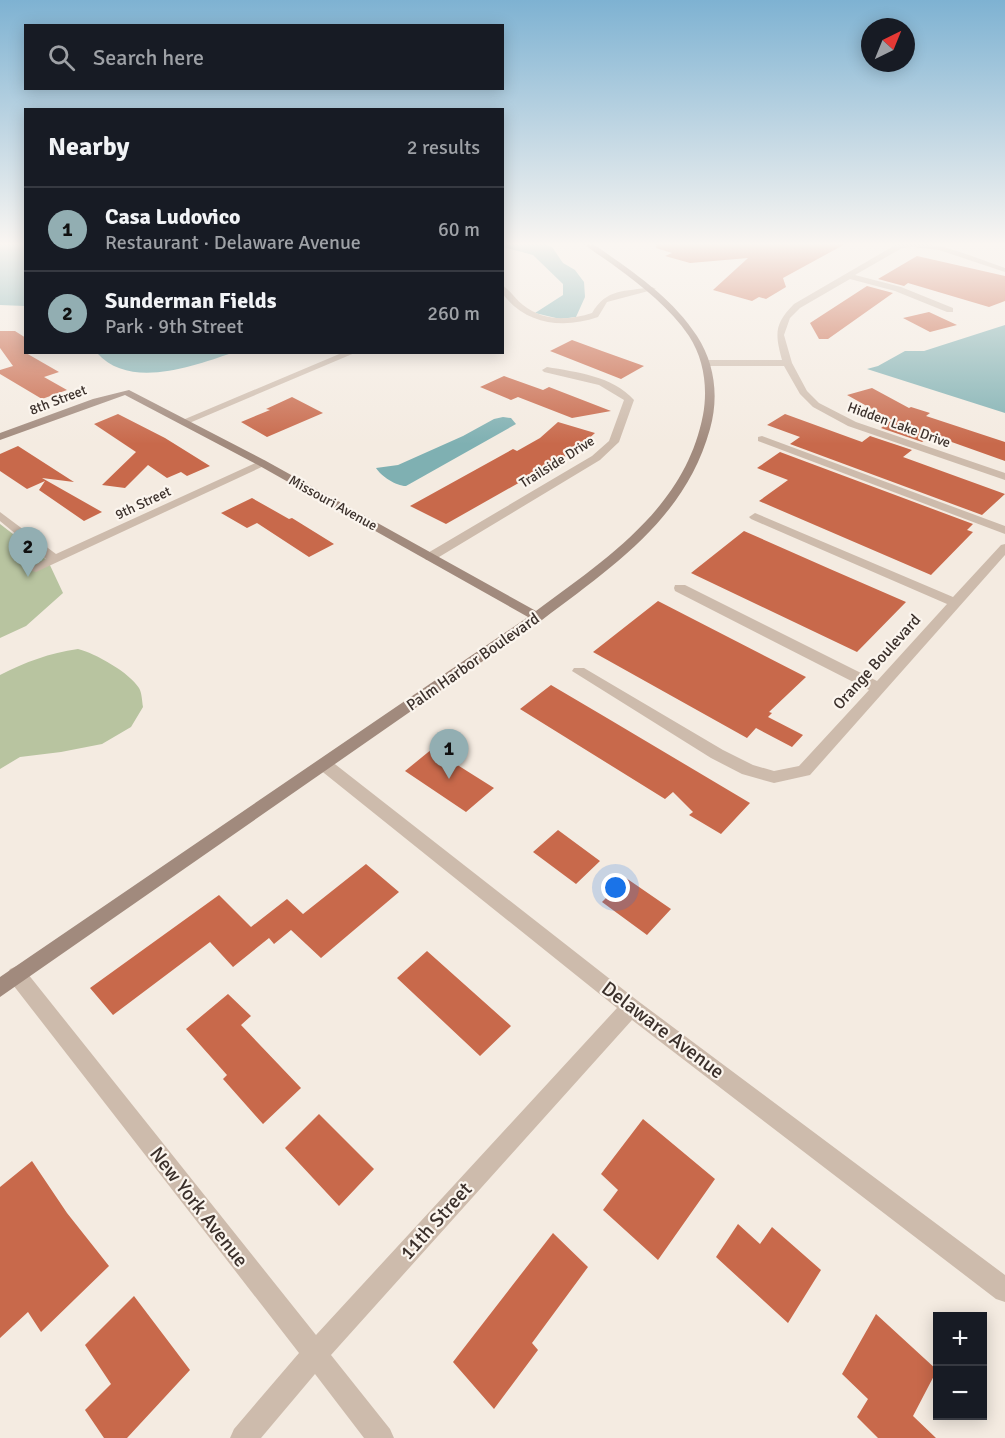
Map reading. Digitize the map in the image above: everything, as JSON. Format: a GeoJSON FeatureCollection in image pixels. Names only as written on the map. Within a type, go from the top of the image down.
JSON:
{"type":"FeatureCollection","features":[{"type":"Feature","properties":{"kind":"main road","name":"Palm Harbor Boulevard"},"geometry":{"type":"LineString","coordinates":[[9,982],[537,617],[619,554],[661,513],[680,489],[693,465],[708,421],[710,404],[706,363],[694,337],[670,310]]}},
{"type":"Feature","properties":{"kind":"main road","name":"Missouri Avenue"},"geometry":{"type":"LineString","coordinates":[[126,392],[262,464],[537,617]]}},
{"type":"Feature","properties":{"kind":"main road","name":"8th Street"},"geometry":{"type":"LineString","coordinates":[[0,437],[126,392]]}},
{"type":"Feature","properties":{"kind":"street"},"geometry":{"type":"LineString","coordinates":[[523,310],[536,318],[566,322],[595,315],[598,310]]}},
{"type":"Feature","properties":{"kind":"street","name":"Hidden Lake Drive"},"geometry":{"type":"LineString","coordinates":[[793,310],[786,317],[780,335],[787,363],[803,392],[816,405],[852,424],[1005,477]]}},
{"type":"Feature","properties":{"kind":"street"},"geometry":{"type":"LineString","coordinates":[[183,422],[348,354]]}},
{"type":"Feature","properties":{"kind":"street"},"geometry":{"type":"LineString","coordinates":[[706,363],[787,363]]}},
{"type":"Feature","properties":{"kind":"street","name":"Trailside Drive"},"geometry":{"type":"LineString","coordinates":[[430,557],[596,458],[614,442],[629,400],[623,393],[581,375],[547,370]]}},
{"type":"Feature","properties":{"kind":"street"},"geometry":{"type":"LineString","coordinates":[[762,439],[1005,530]]}},
{"type":"Feature","properties":{"kind":"street","name":"9th Street"},"geometry":{"type":"LineString","coordinates":[[36,568],[262,464]]}},
{"type":"Feature","properties":{"kind":"street"},"geometry":{"type":"LineString","coordinates":[[0,514],[55,560]]}},
{"type":"Feature","properties":{"kind":"street"},"geometry":{"type":"LineString","coordinates":[[755,517],[955,603]]}},
{"type":"Feature","properties":{"kind":"street","name":"Orange Boulevard"},"geometry":{"type":"LineString","coordinates":[[579,671],[717,754],[764,776],[774,777],[804,771],[1005,548]]}},
{"type":"Feature","properties":{"kind":"street"},"geometry":{"type":"LineString","coordinates":[[680,588],[878,688]]}},
{"type":"Feature","properties":{"kind":"street","name":"Delaware Avenue"},"geometry":{"type":"LineString","coordinates":[[326,765],[631,1007],[1005,1290]]}},
{"type":"Feature","properties":{"kind":"street","name":"New York Avenue"},"geometry":{"type":"LineString","coordinates":[[9,982],[381,1438]]}},
{"type":"Feature","properties":{"kind":"street","name":"11th Street"},"geometry":{"type":"LineString","coordinates":[[243,1438],[314,1355],[631,1007]]}},
{"type":"Feature","properties":{"kind":"green space"},"geometry":{"type":"Polygon","coordinates":[[[0,524],[48,561],[63,593],[26,626],[0,638],[0,524]]]}},
{"type":"Feature","properties":{"kind":"green space"},"geometry":{"type":"Polygon","coordinates":[[[78,649],[112,664],[139,688],[143,707],[131,727],[102,744],[20,757],[0,769],[0,675],[38,659],[78,649]]]}},
{"type":"Feature","properties":{"kind":"water"},"geometry":{"type":"Polygon","coordinates":[[[540,310],[579,310],[576,317],[560,319],[535,313],[540,310]]]}},
{"type":"Feature","properties":{"kind":"water"},"geometry":{"type":"Polygon","coordinates":[[[1005,325],[1005,413],[867,369],[878,366],[905,351],[924,351],[1005,325]]]}},
{"type":"Feature","properties":{"kind":"water"},"geometry":{"type":"Polygon","coordinates":[[[98,354],[229,354],[199,364],[162,372],[144,373],[111,364],[98,354]]]}},
{"type":"Feature","properties":{"kind":"water"},"geometry":{"type":"Polygon","coordinates":[[[511,418],[516,424],[406,486],[389,480],[376,468],[398,465],[463,436],[494,419],[511,418]]]}},
{"type":"Feature","properties":{"kind":"building"},"geometry":{"type":"Polygon","coordinates":[[[830,310],[869,310],[828,339],[819,339],[810,323],[830,310]]]}},
{"type":"Feature","properties":{"kind":"building"},"geometry":{"type":"Polygon","coordinates":[[[929,312],[957,325],[930,332],[903,318],[929,312]]]}},
{"type":"Feature","properties":{"kind":"building"},"geometry":{"type":"Polygon","coordinates":[[[0,331],[15,331],[24,337],[24,354],[59,372],[44,377],[67,390],[42,399],[0,374],[0,370],[13,366],[0,348],[0,331]]]}},
{"type":"Feature","properties":{"kind":"building"},"geometry":{"type":"Polygon","coordinates":[[[572,340],[644,366],[621,379],[550,351],[572,340]]]}},
{"type":"Feature","properties":{"kind":"building"},"geometry":{"type":"Polygon","coordinates":[[[504,376],[543,390],[549,387],[611,411],[572,418],[518,397],[511,400],[480,387],[504,376]]]}},
{"type":"Feature","properties":{"kind":"building"},"geometry":{"type":"Polygon","coordinates":[[[872,388],[909,408],[930,413],[926,416],[1005,442],[1005,461],[932,435],[922,442],[881,428],[892,420],[847,395],[872,388]]]}},
{"type":"Feature","properties":{"kind":"building"},"geometry":{"type":"Polygon","coordinates":[[[292,397],[323,413],[267,437],[241,422],[270,410],[266,409],[292,397]]]}},
{"type":"Feature","properties":{"kind":"building"},"geometry":{"type":"Polygon","coordinates":[[[118,414],[165,438],[210,466],[187,476],[181,472],[167,478],[148,465],[125,488],[102,485],[136,452],[94,424],[118,414]]]}},
{"type":"Feature","properties":{"kind":"building"},"geometry":{"type":"Polygon","coordinates":[[[785,414],[862,442],[870,436],[912,450],[903,457],[1005,494],[982,515],[790,444],[800,437],[767,425],[785,414]]]}},
{"type":"Feature","properties":{"kind":"building"},"geometry":{"type":"Polygon","coordinates":[[[558,422],[595,433],[575,451],[446,524],[410,506],[513,449],[517,451],[540,438],[558,422]]]}},
{"type":"Feature","properties":{"kind":"building"},"geometry":{"type":"Polygon","coordinates":[[[18,446],[74,482],[42,478],[102,512],[84,521],[39,490],[45,481],[27,489],[0,471],[0,454],[18,446]]]}},
{"type":"Feature","properties":{"kind":"building"},"geometry":{"type":"Polygon","coordinates":[[[780,452],[973,524],[967,530],[973,532],[931,575],[759,501],[788,480],[757,468],[780,452]]]}},
{"type":"Feature","properties":{"kind":"building"},"geometry":{"type":"Polygon","coordinates":[[[252,498],[289,519],[292,518],[334,544],[309,557],[257,523],[247,528],[221,513],[252,498]]]}},
{"type":"Feature","properties":{"kind":"building"},"geometry":{"type":"Polygon","coordinates":[[[744,531],[906,602],[857,652],[691,573],[744,531]]]}},
{"type":"Feature","properties":{"kind":"building"},"geometry":{"type":"Polygon","coordinates":[[[658,601],[806,677],[769,712],[772,713],[768,717],[803,735],[792,747],[756,728],[747,738],[593,652],[658,601]]]}},
{"type":"Feature","properties":{"kind":"building"},"geometry":{"type":"Polygon","coordinates":[[[551,685],[750,803],[721,834],[689,815],[693,812],[673,792],[665,799],[520,709],[551,685]]]}},
{"type":"Feature","properties":{"kind":"building"},"geometry":{"type":"Polygon","coordinates":[[[432,749],[494,788],[466,812],[405,771],[432,749]]]}},
{"type":"Feature","properties":{"kind":"building"},"geometry":{"type":"Polygon","coordinates":[[[558,830],[600,861],[576,884],[533,852],[558,830]]]}},
{"type":"Feature","properties":{"kind":"building"},"geometry":{"type":"Polygon","coordinates":[[[366,864],[399,892],[321,958],[291,930],[274,944],[269,938],[233,967],[210,942],[113,1015],[90,988],[219,895],[251,927],[287,899],[303,914],[366,864]]]}},
{"type":"Feature","properties":{"kind":"building"},"geometry":{"type":"Polygon","coordinates":[[[626,878],[671,909],[647,935],[602,902],[626,878]]]}},
{"type":"Feature","properties":{"kind":"building"},"geometry":{"type":"Polygon","coordinates":[[[427,951],[511,1026],[480,1056],[397,978],[427,951]]]}},
{"type":"Feature","properties":{"kind":"building"},"geometry":{"type":"Polygon","coordinates":[[[228,994],[251,1016],[241,1025],[301,1088],[263,1124],[223,1079],[227,1075],[186,1029],[228,994]]]}},
{"type":"Feature","properties":{"kind":"building"},"geometry":{"type":"Polygon","coordinates":[[[319,1114],[374,1169],[339,1206],[285,1148],[319,1114]]]}},
{"type":"Feature","properties":{"kind":"building"},"geometry":{"type":"Polygon","coordinates":[[[643,1119],[715,1179],[658,1260],[603,1210],[618,1190],[601,1174],[643,1119]]]}},
{"type":"Feature","properties":{"kind":"building"},"geometry":{"type":"Polygon","coordinates":[[[32,1161],[67,1213],[109,1266],[41,1332],[28,1312],[0,1338],[0,1187],[32,1161]]]}},
{"type":"Feature","properties":{"kind":"building"},"geometry":{"type":"Polygon","coordinates":[[[738,1224],[760,1244],[772,1227],[821,1270],[788,1323],[716,1257],[738,1224]]]}},
{"type":"Feature","properties":{"kind":"building"},"geometry":{"type":"Polygon","coordinates":[[[553,1233],[588,1267],[532,1343],[538,1350],[494,1409],[453,1362],[553,1233]]]}},
{"type":"Feature","properties":{"kind":"building"},"geometry":{"type":"Polygon","coordinates":[[[134,1296],[190,1370],[127,1438],[104,1438],[85,1410],[111,1384],[85,1345],[134,1296]]]}},
{"type":"Feature","properties":{"kind":"building"},"geometry":{"type":"Polygon","coordinates":[[[876,1314],[933,1366],[933,1378],[913,1416],[936,1438],[878,1438],[857,1417],[868,1399],[842,1374],[876,1314]]]}},
{"type":"Feature","properties":{"kind":"place","name":"Sunderman Fields"},"geometry":{"type":"Point","coordinates":[28,577]}},
{"type":"Feature","properties":{"kind":"place","name":"Casa Ludovico"},"geometry":{"type":"Point","coordinates":[449,779]}}]}
